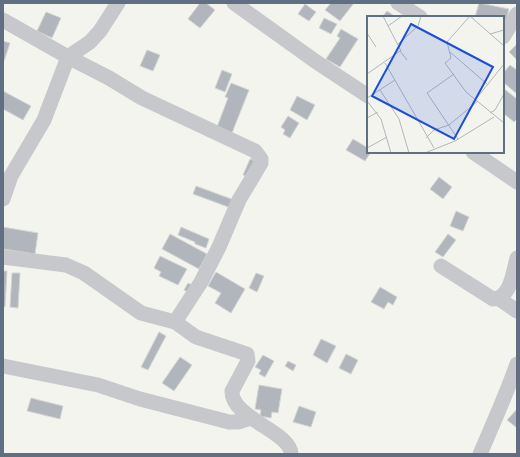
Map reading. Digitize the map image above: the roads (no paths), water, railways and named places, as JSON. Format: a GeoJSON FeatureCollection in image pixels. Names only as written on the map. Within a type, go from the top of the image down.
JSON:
{"type":"FeatureCollection","features":[{"type":"Feature","properties":{"kind":"street"},"geometry":{"type":"LineString","coordinates":[[3,199],[11,176],[44,120],[68,58],[90,42],[100,31],[118,3]]}},
{"type":"Feature","properties":{"kind":"street"},"geometry":{"type":"LineString","coordinates":[[234,3],[314,61],[367,95]]}},
{"type":"Feature","properties":{"kind":"street"},"geometry":{"type":"LineString","coordinates":[[398,3],[418,16]]}},
{"type":"Feature","properties":{"kind":"street"},"geometry":{"type":"LineString","coordinates":[[504,35],[517,14]]}},
{"type":"Feature","properties":{"kind":"street"},"geometry":{"type":"LineString","coordinates":[[3,20],[68,58],[109,78],[142,98],[255,151],[261,159],[261,163],[239,200],[219,247],[201,282],[175,322]]}},
{"type":"Feature","properties":{"kind":"street"},"geometry":{"type":"LineString","coordinates":[[474,153],[517,182]]}},
{"type":"Feature","properties":{"kind":"street"},"geometry":{"type":"LineString","coordinates":[[3,257],[69,266],[84,273],[140,313],[175,322],[196,337],[247,354],[248,361],[232,391],[232,396],[251,418],[285,441],[291,450],[291,454]]}},
{"type":"Feature","properties":{"kind":"street"},"geometry":{"type":"LineString","coordinates":[[441,266],[493,299],[504,294],[508,289],[517,258]]}},
{"type":"Feature","properties":{"kind":"street"},"geometry":{"type":"LineString","coordinates":[[498,298],[517,311]]}},
{"type":"Feature","properties":{"kind":"street"},"geometry":{"type":"LineString","coordinates":[[480,454],[507,392],[517,364]]}},
{"type":"Feature","properties":{"kind":"street"},"geometry":{"type":"LineString","coordinates":[[3,366],[98,385],[140,400],[229,422],[240,422],[251,418]]}}]}
